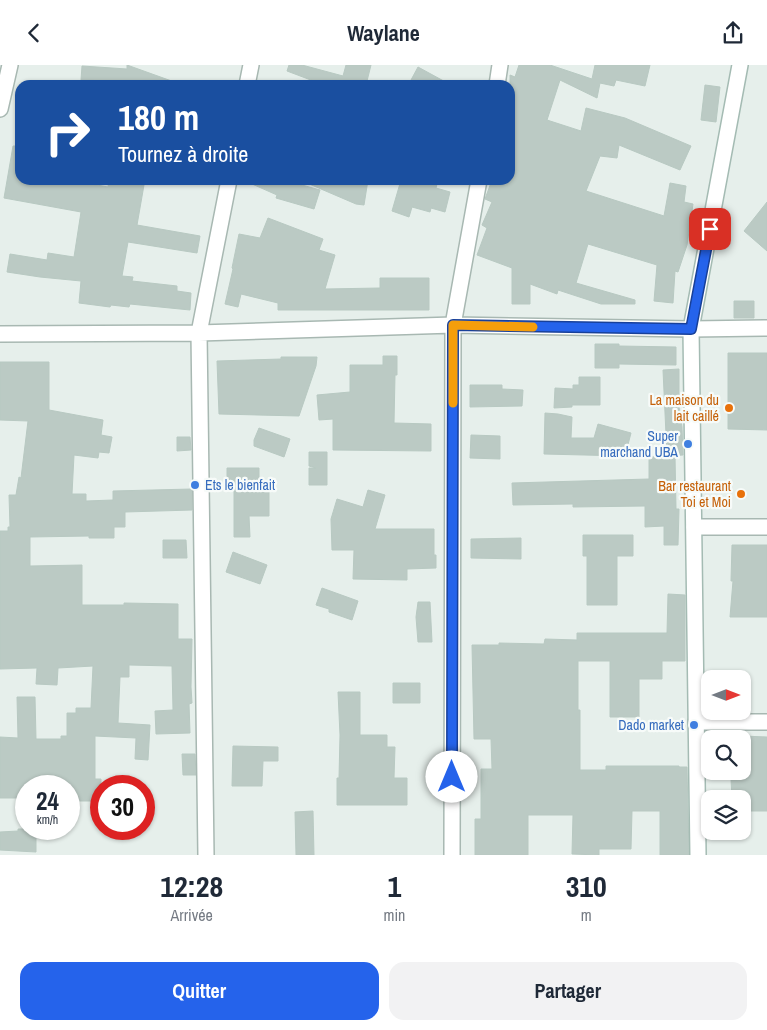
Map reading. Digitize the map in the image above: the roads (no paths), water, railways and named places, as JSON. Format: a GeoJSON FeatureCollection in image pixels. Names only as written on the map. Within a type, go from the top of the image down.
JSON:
{"type":"FeatureCollection","features":[{"type":"Feature","properties":{"kind":"street"},"geometry":{"type":"LineString","coordinates":[[0,109],[10,65]]}},
{"type":"Feature","properties":{"kind":"street"},"geometry":{"type":"LineString","coordinates":[[248,80],[251,65]]}},
{"type":"Feature","properties":{"kind":"street"},"geometry":{"type":"LineString","coordinates":[[497,80],[500,65]]}},
{"type":"Feature","properties":{"kind":"street"},"geometry":{"type":"LineString","coordinates":[[698,855],[691,329],[740,65]]}},
{"type":"Feature","properties":{"kind":"street"},"geometry":{"type":"LineString","coordinates":[[206,855],[199,333],[227,185]]}},
{"type":"Feature","properties":{"kind":"street"},"geometry":{"type":"LineString","coordinates":[[452,855],[453,325],[478,185]]}},
{"type":"Feature","properties":{"kind":"street"},"geometry":{"type":"LineString","coordinates":[[0,334],[199,333],[453,325],[691,329],[767,328]]}},
{"type":"Feature","properties":{"kind":"street"},"geometry":{"type":"LineString","coordinates":[[694,527],[767,527]]}},
{"type":"Feature","properties":{"kind":"street"},"geometry":{"type":"LineString","coordinates":[[696,722],[767,722]]}},
{"type":"Feature","properties":{"kind":"place","name":"La maison du lait caillé"},"geometry":{"type":"Point","coordinates":[729,408]}},
{"type":"Feature","properties":{"kind":"place","name":"Super marchand UBA"},"geometry":{"type":"Point","coordinates":[688,444]}},
{"type":"Feature","properties":{"kind":"place","name":"Ets le bienfait"},"geometry":{"type":"Point","coordinates":[195,485]}},
{"type":"Feature","properties":{"kind":"place","name":"Bar restaurant Toi et Moi"},"geometry":{"type":"Point","coordinates":[741,494]}},
{"type":"Feature","properties":{"kind":"place","name":"Dado market"},"geometry":{"type":"Point","coordinates":[694,725]}}]}
